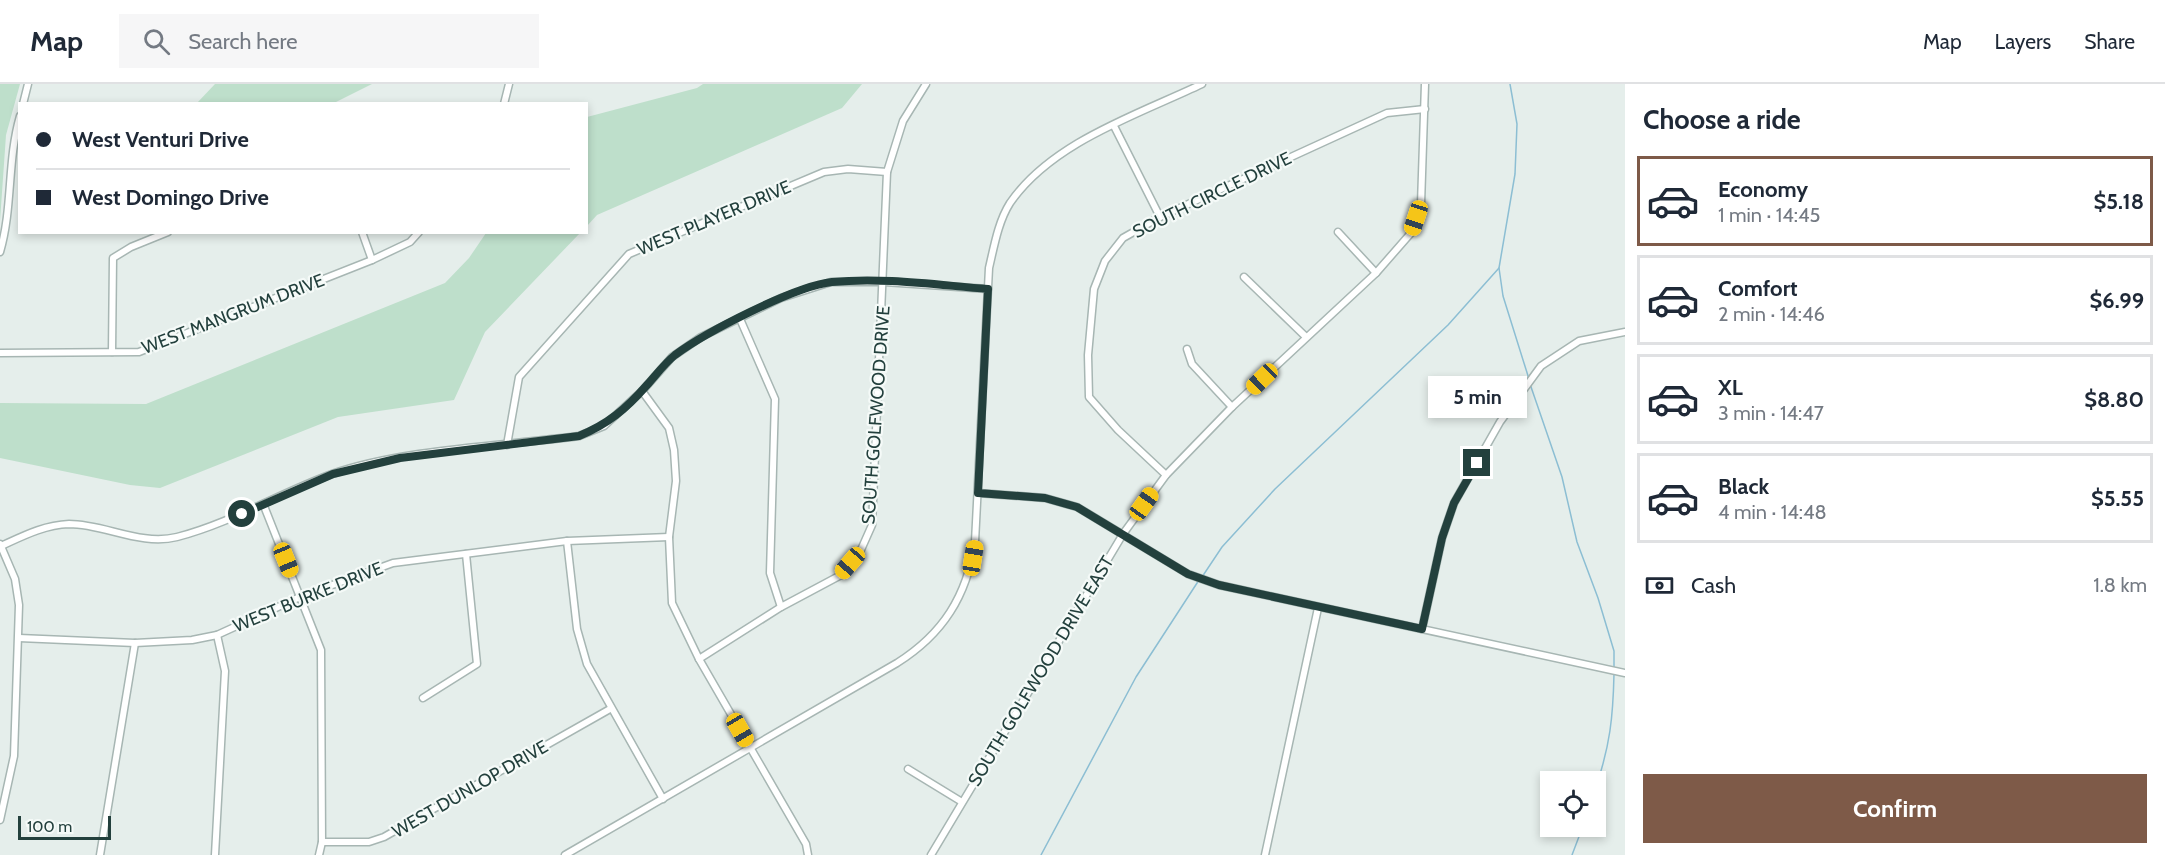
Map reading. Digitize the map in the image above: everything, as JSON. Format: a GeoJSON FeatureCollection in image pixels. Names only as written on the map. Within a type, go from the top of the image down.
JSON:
{"type":"FeatureCollection","features":[{"type":"Feature","properties":{"kind":"street"},"geometry":{"type":"LineString","coordinates":[[24,102],[28,84]]}},
{"type":"Feature","properties":{"kind":"street"},"geometry":{"type":"LineString","coordinates":[[504,102],[509,84]]}},
{"type":"Feature","properties":{"kind":"street","name":"SOUTH GOLFWOOD DRIVE"},"geometry":{"type":"LineString","coordinates":[[699,659],[781,607],[841,575],[860,552],[872,525],[887,172],[903,121],[926,84]]}},
{"type":"Feature","properties":{"kind":"street"},"geometry":{"type":"LineString","coordinates":[[565,855],[906,657],[931,637],[953,611],[965,586],[973,558],[988,289],[996,238],[1009,205],[1038,170],[1074,145],[1202,84]]}},
{"type":"Feature","properties":{"kind":"street","name":"SOUTH GOLFWOOD DRIVE EAST"},"geometry":{"type":"LineString","coordinates":[[931,855],[1124,534],[1166,475],[1232,407],[1376,273],[1411,233],[1420,204],[1425,84]]}},
{"type":"Feature","properties":{"kind":"street","name":"SOUTH CIRCLE DRIVE"},"geometry":{"type":"LineString","coordinates":[[1166,475],[1089,397],[1088,355],[1094,289],[1105,261],[1123,238],[1160,217],[1387,113],[1425,109]]}},
{"type":"Feature","properties":{"kind":"street"},"geometry":{"type":"LineString","coordinates":[[0,252],[9,216],[12,150],[18,124]]}},
{"type":"Feature","properties":{"kind":"street"},"geometry":{"type":"LineString","coordinates":[[1114,126],[1160,217]]}},
{"type":"Feature","properties":{"kind":"street","name":"WEST PLAYER DRIVE"},"geometry":{"type":"LineString","coordinates":[[507,445],[519,377],[629,254],[824,172],[848,169],[887,172]]}},
{"type":"Feature","properties":{"kind":"street"},"geometry":{"type":"LineString","coordinates":[[1338,232],[1376,273]]}},
{"type":"Feature","properties":{"kind":"street"},"geometry":{"type":"LineString","coordinates":[[112,352],[113,258],[131,247],[163,234]]}},
{"type":"Feature","properties":{"kind":"street"},"geometry":{"type":"LineString","coordinates":[[363,234],[372,260]]}},
{"type":"Feature","properties":{"kind":"street","name":"WEST MANGRUM DRIVE"},"geometry":{"type":"LineString","coordinates":[[0,353],[139,352],[372,260],[410,242],[417,234]]}},
{"type":"Feature","properties":{"kind":"street"},"geometry":{"type":"LineString","coordinates":[[1244,277],[1306,337]]}},
{"type":"Feature","properties":{"kind":"street"},"geometry":{"type":"LineString","coordinates":[[0,820],[14,756],[19,593],[0,545],[39,529],[72,524],[151,539],[176,537],[264,506],[333,474],[400,458],[579,436],[604,426],[642,391],[672,357],[701,337],[781,298],[831,282],[884,282],[988,289]]}},
{"type":"Feature","properties":{"kind":"street"},"geometry":{"type":"LineString","coordinates":[[740,319],[775,399],[770,573],[781,607]]}},
{"type":"Feature","properties":{"kind":"street"},"geometry":{"type":"LineString","coordinates":[[1422,629],[1442,538],[1454,503],[1500,422],[1541,366],[1579,341],[1625,332]]}},
{"type":"Feature","properties":{"kind":"street"},"geometry":{"type":"LineString","coordinates":[[1186,350],[1192,364],[1232,407]]}},
{"type":"Feature","properties":{"kind":"street"},"geometry":{"type":"LineString","coordinates":[[642,391],[669,428],[674,450],[676,481],[669,537],[672,603],[699,659],[806,844],[808,855]]}},
{"type":"Feature","properties":{"kind":"street"},"geometry":{"type":"LineString","coordinates":[[978,493],[1056,501],[1077,507],[1188,574],[1219,585],[1625,673]]}},
{"type":"Feature","properties":{"kind":"street"},"geometry":{"type":"LineString","coordinates":[[264,506],[302,596],[321,650],[322,842],[319,855]]}},
{"type":"Feature","properties":{"kind":"street","name":"WEST BURKE DRIVE"},"geometry":{"type":"LineString","coordinates":[[19,638],[135,643],[192,640],[217,634],[302,596],[393,563],[567,541],[669,537]]}},
{"type":"Feature","properties":{"kind":"street"},"geometry":{"type":"LineString","coordinates":[[567,541],[578,629],[587,664],[610,709],[663,799]]}},
{"type":"Feature","properties":{"kind":"street"},"geometry":{"type":"LineString","coordinates":[[423,698],[477,664],[466,554]]}},
{"type":"Feature","properties":{"kind":"street"},"geometry":{"type":"LineString","coordinates":[[1265,855],[1318,608]]}},
{"type":"Feature","properties":{"kind":"street"},"geometry":{"type":"LineString","coordinates":[[215,855],[225,671],[217,634]]}},
{"type":"Feature","properties":{"kind":"street"},"geometry":{"type":"LineString","coordinates":[[100,855],[135,643]]}},
{"type":"Feature","properties":{"kind":"street","name":"WEST DUNLOP DRIVE"},"geometry":{"type":"LineString","coordinates":[[322,842],[369,842],[384,837],[610,709]]}},
{"type":"Feature","properties":{"kind":"street"},"geometry":{"type":"LineString","coordinates":[[908,769],[962,802]]}},
{"type":"Feature","properties":{"kind":"green space"},"geometry":{"type":"Polygon","coordinates":[[[0,84],[20,84],[6,135],[0,221],[0,84]]]}},
{"type":"Feature","properties":{"kind":"green space"},"geometry":{"type":"Polygon","coordinates":[[[215,84],[372,84],[336,102],[198,102],[215,84]]]}},
{"type":"Feature","properties":{"kind":"green space"},"geometry":{"type":"Polygon","coordinates":[[[703,84],[862,84],[842,108],[597,215],[588,225],[588,117],[697,88],[703,84]]]}},
{"type":"Feature","properties":{"kind":"green space"},"geometry":{"type":"Polygon","coordinates":[[[485,234],[579,234],[485,332],[454,400],[338,417],[160,488],[130,485],[0,458],[0,403],[146,404],[445,283],[469,258],[485,234]]]}},
{"type":"Feature","properties":{"kind":"waterway"},"geometry":{"type":"LineString","coordinates":[[1202,577],[1222,547],[1275,489],[1448,325],[1499,268],[1515,174],[1517,124],[1510,84]]}},
{"type":"Feature","properties":{"kind":"waterway"},"geometry":{"type":"LineString","coordinates":[[1499,268],[1503,296],[1529,379]]}},
{"type":"Feature","properties":{"kind":"waterway"},"geometry":{"type":"LineString","coordinates":[[1530,384],[1562,477],[1577,542],[1598,598],[1614,651],[1614,669]]}},
{"type":"Feature","properties":{"kind":"waterway"},"geometry":{"type":"LineString","coordinates":[[1041,855],[1136,677],[1199,580]]}},
{"type":"Feature","properties":{"kind":"waterway"},"geometry":{"type":"LineString","coordinates":[[1601,771],[1610,731],[1614,674]]}},
{"type":"Feature","properties":{"kind":"waterway"},"geometry":{"type":"LineString","coordinates":[[1572,855],[1579,837]]}},
{"type":"Feature","properties":{"kind":"route"},"geometry":{"type":"LineString","coordinates":[[242,514],[333,474],[400,458],[579,436],[604,426],[642,391],[672,357],[701,337],[781,298],[831,282],[884,282],[988,289],[978,493],[1045,498],[1077,507],[1188,574],[1219,585],[1422,629],[1442,538],[1454,503],[1477,463]]}}]}
